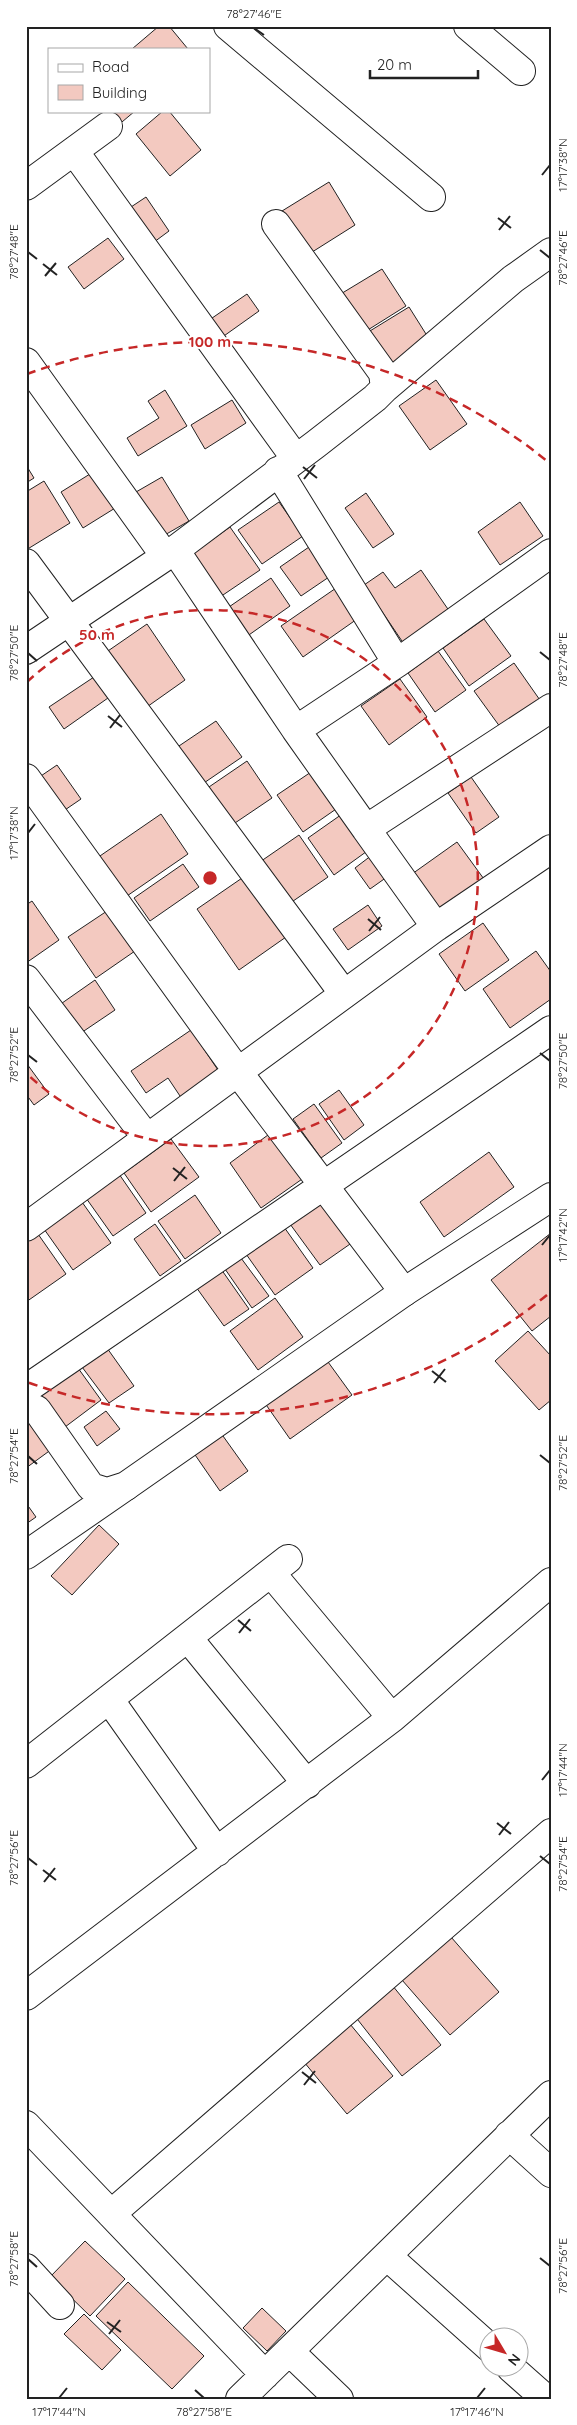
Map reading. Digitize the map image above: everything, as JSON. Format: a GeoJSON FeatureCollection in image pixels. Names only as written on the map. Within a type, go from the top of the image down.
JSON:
{"type":"FeatureCollection","features":[{"type":"Feature","properties":{"kind":"street"},"geometry":{"type":"LineString","coordinates":[[228,26],[431,197]]}},
{"type":"Feature","properties":{"kind":"street"},"geometry":{"type":"LineString","coordinates":[[468,26],[521,71]]}},
{"type":"Feature","properties":{"kind":"street"},"geometry":{"type":"LineString","coordinates":[[26,186],[108,126]]}},
{"type":"Feature","properties":{"kind":"street"},"geometry":{"type":"LineString","coordinates":[[74,151],[287,465],[397,663]]}},
{"type":"Feature","properties":{"kind":"street"},"geometry":{"type":"LineString","coordinates":[[276,224],[383,373],[385,388]]}},
{"type":"Feature","properties":{"kind":"street"},"geometry":{"type":"LineString","coordinates":[[26,650],[170,553],[287,465],[375,398],[512,279],[551,252]]}},
{"type":"Feature","properties":{"kind":"street"},"geometry":{"type":"LineString","coordinates":[[26,362],[170,553],[436,927]]}},
{"type":"Feature","properties":{"kind":"street"},"geometry":{"type":"LineString","coordinates":[[296,730],[397,663],[551,553]]}},
{"type":"Feature","properties":{"kind":"street"},"geometry":{"type":"LineString","coordinates":[[26,563],[344,994]]}},
{"type":"Feature","properties":{"kind":"street"},"geometry":{"type":"LineString","coordinates":[[366,829],[551,708]]}},
{"type":"Feature","properties":{"kind":"street"},"geometry":{"type":"LineString","coordinates":[[26,778],[238,1072],[404,1292]]}},
{"type":"Feature","properties":{"kind":"street"},"geometry":{"type":"LineString","coordinates":[[29,1219],[147,1138],[436,927],[551,849]]}},
{"type":"Feature","properties":{"kind":"street"},"geometry":{"type":"LineString","coordinates":[[26,979],[147,1138]]}},
{"type":"Feature","properties":{"kind":"street"},"geometry":{"type":"LineString","coordinates":[[26,1389],[551,1030]]}},
{"type":"Feature","properties":{"kind":"street"},"geometry":{"type":"LineString","coordinates":[[26,1555],[404,1292],[551,1197]]}},
{"type":"Feature","properties":{"kind":"street"},"geometry":{"type":"LineString","coordinates":[[26,1405],[37,1410],[91,1487],[107,1492],[126,1486]]}},
{"type":"Feature","properties":{"kind":"street"},"geometry":{"type":"LineString","coordinates":[[26,1764],[279,1566],[392,1718]]}},
{"type":"Feature","properties":{"kind":"street"},"geometry":{"type":"LineString","coordinates":[[26,1996],[392,1718],[551,1582]]}},
{"type":"Feature","properties":{"kind":"street"},"geometry":{"type":"LineString","coordinates":[[188,1638],[307,1784]]}},
{"type":"Feature","properties":{"kind":"street"},"geometry":{"type":"LineString","coordinates":[[109,1699],[217,1852]]}},
{"type":"Feature","properties":{"kind":"street"},"geometry":{"type":"LineString","coordinates":[[111,2214],[551,1833]]}},
{"type":"Feature","properties":{"kind":"street"},"geometry":{"type":"LineString","coordinates":[[240,2399],[551,2095]]}},
{"type":"Feature","properties":{"kind":"street"},"geometry":{"type":"LineString","coordinates":[[26,2125],[265,2375]]}},
{"type":"Feature","properties":{"kind":"street"},"geometry":{"type":"LineString","coordinates":[[509,2135],[551,2173]]}},
{"type":"Feature","properties":{"kind":"street"},"geometry":{"type":"LineString","coordinates":[[387,2256],[480,2339]]}},
{"type":"Feature","properties":{"kind":"street"},"geometry":{"type":"LineString","coordinates":[[26,2268],[60,2305]]}},
{"type":"Feature","properties":{"kind":"street"},"geometry":{"type":"LineString","coordinates":[[289,2352],[339,2399]]}},
{"type":"Feature","properties":{"kind":"street"},"geometry":{"type":"LineString","coordinates":[[522,2378],[546,2399]]}},
{"type":"Feature","properties":{"kind":"building"},"geometry":{"type":"Polygon","coordinates":[[[159,26],[169,26],[187,48],[133,48],[159,26]]]}},
{"type":"Feature","properties":{"kind":"building"},"geometry":{"type":"Polygon","coordinates":[[[105,112],[134,112],[116,127],[105,112]]]}},
{"type":"Feature","properties":{"kind":"building"},"geometry":{"type":"Polygon","coordinates":[[[162,112],[170,112],[201,150],[170,176],[136,134],[162,112]]]}},
{"type":"Feature","properties":{"kind":"building"},"geometry":{"type":"Polygon","coordinates":[[[329,182],[355,225],[309,254],[282,211],[329,182]]]}},
{"type":"Feature","properties":{"kind":"building"},"geometry":{"type":"Polygon","coordinates":[[[146,197],[169,231],[146,248],[122,213],[146,197]]]}},
{"type":"Feature","properties":{"kind":"building"},"geometry":{"type":"Polygon","coordinates":[[[108,238],[124,259],[84,289],[68,267],[108,238]]]}},
{"type":"Feature","properties":{"kind":"building"},"geometry":{"type":"Polygon","coordinates":[[[382,269],[406,306],[363,333],[339,295],[382,269]]]}},
{"type":"Feature","properties":{"kind":"building"},"geometry":{"type":"Polygon","coordinates":[[[247,294],[259,311],[214,343],[202,325],[247,294]]]}},
{"type":"Feature","properties":{"kind":"building"},"geometry":{"type":"Polygon","coordinates":[[[409,307],[431,342],[387,370],[365,334],[409,307]]]}},
{"type":"Feature","properties":{"kind":"building"},"geometry":{"type":"Polygon","coordinates":[[[436,380],[467,424],[430,450],[399,406],[436,380]]]}},
{"type":"Feature","properties":{"kind":"building"},"geometry":{"type":"Polygon","coordinates":[[[165,390],[187,426],[138,456],[127,438],[159,418],[148,401],[165,390]]]}},
{"type":"Feature","properties":{"kind":"building"},"geometry":{"type":"Polygon","coordinates":[[[232,400],[246,423],[205,449],[191,425],[232,400]]]}},
{"type":"Feature","properties":{"kind":"building"},"geometry":{"type":"Polygon","coordinates":[[[26,465],[34,478],[26,483],[26,465]]]}},
{"type":"Feature","properties":{"kind":"building"},"geometry":{"type":"Polygon","coordinates":[[[98,469],[120,505],[83,528],[61,492],[98,469]]]}},
{"type":"Feature","properties":{"kind":"building"},"geometry":{"type":"Polygon","coordinates":[[[162,477],[189,521],[163,536],[136,492],[162,477]]]}},
{"type":"Feature","properties":{"kind":"building"},"geometry":{"type":"Polygon","coordinates":[[[44,481],[70,523],[26,550],[26,492],[44,481]]]}},
{"type":"Feature","properties":{"kind":"building"},"geometry":{"type":"Polygon","coordinates":[[[366,493],[394,534],[373,548],[345,508],[366,493]]]}},
{"type":"Feature","properties":{"kind":"building"},"geometry":{"type":"Polygon","coordinates":[[[279,502],[303,536],[262,564],[238,530],[279,502]]]}},
{"type":"Feature","properties":{"kind":"building"},"geometry":{"type":"Polygon","coordinates":[[[520,502],[543,536],[500,565],[478,532],[520,502]]]}},
{"type":"Feature","properties":{"kind":"building"},"geometry":{"type":"Polygon","coordinates":[[[230,527],[260,570],[220,597],[191,555],[230,527]]]}},
{"type":"Feature","properties":{"kind":"building"},"geometry":{"type":"Polygon","coordinates":[[[309,547],[329,577],[301,596],[280,567],[309,547]]]}},
{"type":"Feature","properties":{"kind":"building"},"geometry":{"type":"Polygon","coordinates":[[[421,570],[452,615],[406,647],[364,585],[383,572],[395,588],[421,570]]]}},
{"type":"Feature","properties":{"kind":"building"},"geometry":{"type":"Polygon","coordinates":[[[271,578],[290,606],[246,637],[226,609],[271,578]]]}},
{"type":"Feature","properties":{"kind":"building"},"geometry":{"type":"Polygon","coordinates":[[[339,586],[360,617],[303,657],[281,626],[339,586]]]}},
{"type":"Feature","properties":{"kind":"building"},"geometry":{"type":"Polygon","coordinates":[[[484,619],[511,656],[469,686],[443,648],[484,619]]]}},
{"type":"Feature","properties":{"kind":"building"},"geometry":{"type":"Polygon","coordinates":[[[147,624],[185,680],[144,709],[105,653],[147,624]]]}},
{"type":"Feature","properties":{"kind":"building"},"geometry":{"type":"Polygon","coordinates":[[[438,651],[466,690],[435,712],[408,673],[438,651]]]}},
{"type":"Feature","properties":{"kind":"building"},"geometry":{"type":"Polygon","coordinates":[[[514,663],[542,703],[503,731],[474,691],[514,663]]]}},
{"type":"Feature","properties":{"kind":"building"},"geometry":{"type":"Polygon","coordinates":[[[94,677],[108,698],[64,729],[49,707],[94,677]]]}},
{"type":"Feature","properties":{"kind":"building"},"geometry":{"type":"Polygon","coordinates":[[[400,679],[427,717],[389,745],[361,706],[400,679]]]}},
{"type":"Feature","properties":{"kind":"building"},"geometry":{"type":"Polygon","coordinates":[[[216,721],[242,757],[198,787],[173,750],[216,721]]]}},
{"type":"Feature","properties":{"kind":"building"},"geometry":{"type":"Polygon","coordinates":[[[247,761],[272,798],[232,825],[206,789],[247,761]]]}},
{"type":"Feature","properties":{"kind":"building"},"geometry":{"type":"Polygon","coordinates":[[[57,765],[81,799],[59,814],[35,780],[57,765]]]}},
{"type":"Feature","properties":{"kind":"building"},"geometry":{"type":"Polygon","coordinates":[[[314,770],[339,807],[303,832],[277,795],[314,770]]]}},
{"type":"Feature","properties":{"kind":"building"},"geometry":{"type":"Polygon","coordinates":[[[471,777],[499,817],[476,833],[448,793],[471,777]]]}},
{"type":"Feature","properties":{"kind":"building"},"geometry":{"type":"Polygon","coordinates":[[[345,812],[370,849],[334,875],[308,838],[345,812]]]}},
{"type":"Feature","properties":{"kind":"building"},"geometry":{"type":"Polygon","coordinates":[[[161,814],[188,854],[124,898],[97,858],[161,814]]]}},
{"type":"Feature","properties":{"kind":"building"},"geometry":{"type":"Polygon","coordinates":[[[299,835],[328,877],[283,908],[254,866],[299,835]]]}},
{"type":"Feature","properties":{"kind":"building"},"geometry":{"type":"Polygon","coordinates":[[[457,842],[489,886],[443,918],[412,874],[457,842]]]}},
{"type":"Feature","properties":{"kind":"building"},"geometry":{"type":"Polygon","coordinates":[[[372,855],[387,877],[370,889],[355,868],[372,855]]]}},
{"type":"Feature","properties":{"kind":"building"},"geometry":{"type":"Polygon","coordinates":[[[183,864],[199,887],[150,921],[134,898],[183,864]]]}},
{"type":"Feature","properties":{"kind":"building"},"geometry":{"type":"Polygon","coordinates":[[[245,876],[286,937],[239,970],[197,909],[245,876]]]}},
{"type":"Feature","properties":{"kind":"building"},"geometry":{"type":"Polygon","coordinates":[[[32,901],[59,940],[26,963],[26,905],[32,901]]]}},
{"type":"Feature","properties":{"kind":"building"},"geometry":{"type":"Polygon","coordinates":[[[368,905],[382,926],[348,950],[333,929],[368,905]]]}},
{"type":"Feature","properties":{"kind":"building"},"geometry":{"type":"Polygon","coordinates":[[[107,911],[135,951],[96,978],[68,937],[107,911]]]}},
{"type":"Feature","properties":{"kind":"building"},"geometry":{"type":"Polygon","coordinates":[[[483,923],[509,960],[465,991],[439,954],[483,923]]]}},
{"type":"Feature","properties":{"kind":"building"},"geometry":{"type":"Polygon","coordinates":[[[536,951],[551,972],[551,999],[510,1028],[483,989],[536,951]]]}},
{"type":"Feature","properties":{"kind":"building"},"geometry":{"type":"Polygon","coordinates":[[[95,980],[115,1010],[75,1037],[55,1008],[95,980]]]}},
{"type":"Feature","properties":{"kind":"building"},"geometry":{"type":"Polygon","coordinates":[[[191,1030],[220,1073],[182,1099],[168,1078],[146,1093],[131,1071],[191,1030]]]}},
{"type":"Feature","properties":{"kind":"building"},"geometry":{"type":"Polygon","coordinates":[[[27,1064],[49,1094],[34,1105],[26,1094],[27,1064]]]}},
{"type":"Feature","properties":{"kind":"building"},"geometry":{"type":"Polygon","coordinates":[[[339,1090],[364,1125],[344,1140],[319,1104],[339,1090]]]}},
{"type":"Feature","properties":{"kind":"building"},"geometry":{"type":"Polygon","coordinates":[[[314,1104],[342,1143],[321,1158],[293,1119],[314,1104]]]}},
{"type":"Feature","properties":{"kind":"building"},"geometry":{"type":"Polygon","coordinates":[[[272,1132],[305,1177],[261,1208],[230,1163],[272,1132]]]}},
{"type":"Feature","properties":{"kind":"building"},"geometry":{"type":"Polygon","coordinates":[[[171,1139],[199,1177],[151,1212],[124,1173],[171,1139]]]}},
{"type":"Feature","properties":{"kind":"building"},"geometry":{"type":"Polygon","coordinates":[[[489,1152],[514,1187],[444,1237],[420,1202],[489,1152]]]}},
{"type":"Feature","properties":{"kind":"building"},"geometry":{"type":"Polygon","coordinates":[[[119,1174],[146,1213],[113,1236],[86,1198],[119,1174]]]}},
{"type":"Feature","properties":{"kind":"building"},"geometry":{"type":"Polygon","coordinates":[[[195,1195],[221,1233],[185,1259],[158,1221],[195,1195]]]}},
{"type":"Feature","properties":{"kind":"building"},"geometry":{"type":"Polygon","coordinates":[[[323,1200],[353,1242],[320,1265],[290,1224],[323,1200]]]}},
{"type":"Feature","properties":{"kind":"building"},"geometry":{"type":"Polygon","coordinates":[[[82,1202],[111,1243],[73,1270],[44,1229],[82,1202]]]}},
{"type":"Feature","properties":{"kind":"building"},"geometry":{"type":"Polygon","coordinates":[[[155,1224],[181,1261],[160,1276],[134,1239],[155,1224]]]}},
{"type":"Feature","properties":{"kind":"building"},"geometry":{"type":"Polygon","coordinates":[[[284,1227],[313,1268],[275,1295],[246,1254],[284,1227]]]}},
{"type":"Feature","properties":{"kind":"building"},"geometry":{"type":"Polygon","coordinates":[[[551,1233],[551,1316],[532,1331],[491,1280],[551,1233]]]}},
{"type":"Feature","properties":{"kind":"building"},"geometry":{"type":"Polygon","coordinates":[[[38,1234],[66,1274],[26,1302],[26,1243],[38,1234]]]}},
{"type":"Feature","properties":{"kind":"building"},"geometry":{"type":"Polygon","coordinates":[[[241,1258],[269,1296],[252,1308],[225,1269],[241,1258]]]}},
{"type":"Feature","properties":{"kind":"building"},"geometry":{"type":"Polygon","coordinates":[[[221,1269],[249,1309],[224,1326],[196,1287],[221,1269]]]}},
{"type":"Feature","properties":{"kind":"building"},"geometry":{"type":"Polygon","coordinates":[[[275,1298],[303,1337],[258,1370],[230,1331],[275,1298]]]}},
{"type":"Feature","properties":{"kind":"building"},"geometry":{"type":"Polygon","coordinates":[[[528,1331],[551,1356],[551,1400],[539,1410],[495,1361],[528,1331]]]}},
{"type":"Feature","properties":{"kind":"building"},"geometry":{"type":"Polygon","coordinates":[[[107,1348],[134,1386],[109,1403],[82,1367],[107,1348]]]}},
{"type":"Feature","properties":{"kind":"building"},"geometry":{"type":"Polygon","coordinates":[[[323,1355],[352,1395],[290,1439],[262,1399],[323,1355]]]}},
{"type":"Feature","properties":{"kind":"building"},"geometry":{"type":"Polygon","coordinates":[[[78,1368],[101,1400],[57,1433],[33,1400],[78,1368]]]}},
{"type":"Feature","properties":{"kind":"building"},"geometry":{"type":"Polygon","coordinates":[[[106,1411],[120,1429],[97,1446],[84,1427],[106,1411]]]}},
{"type":"Feature","properties":{"kind":"building"},"geometry":{"type":"Polygon","coordinates":[[[26,1413],[52,1449],[26,1468],[26,1413]]]}},
{"type":"Feature","properties":{"kind":"building"},"geometry":{"type":"Polygon","coordinates":[[[218,1429],[248,1471],[220,1491],[191,1449],[218,1429]]]}},
{"type":"Feature","properties":{"kind":"building"},"geometry":{"type":"Polygon","coordinates":[[[26,1503],[36,1517],[26,1524],[26,1503]]]}},
{"type":"Feature","properties":{"kind":"building"},"geometry":{"type":"Polygon","coordinates":[[[99,1525],[119,1544],[72,1595],[51,1576],[99,1525]]]}},
{"type":"Feature","properties":{"kind":"building"},"geometry":{"type":"Polygon","coordinates":[[[451,1937],[499,1992],[450,2035],[402,1980],[451,1937]]]}},
{"type":"Feature","properties":{"kind":"building"},"geometry":{"type":"Polygon","coordinates":[[[392,1985],[441,2045],[402,2076],[354,2015],[392,1985]]]}},
{"type":"Feature","properties":{"kind":"building"},"geometry":{"type":"Polygon","coordinates":[[[350,2024],[393,2076],[347,2114],[304,2062],[350,2024]]]}},
{"type":"Feature","properties":{"kind":"building"},"geometry":{"type":"Polygon","coordinates":[[[85,2241],[125,2279],[90,2316],[50,2277],[85,2241]]]}},
{"type":"Feature","properties":{"kind":"building"},"geometry":{"type":"Polygon","coordinates":[[[128,2282],[204,2356],[172,2389],[96,2316],[128,2282]]]}},
{"type":"Feature","properties":{"kind":"building"},"geometry":{"type":"Polygon","coordinates":[[[262,2308],[286,2331],[267,2351],[243,2328],[262,2308]]]}},
{"type":"Feature","properties":{"kind":"building"},"geometry":{"type":"Polygon","coordinates":[[[84,2314],[121,2350],[102,2370],[64,2334],[84,2314]]]}}]}
